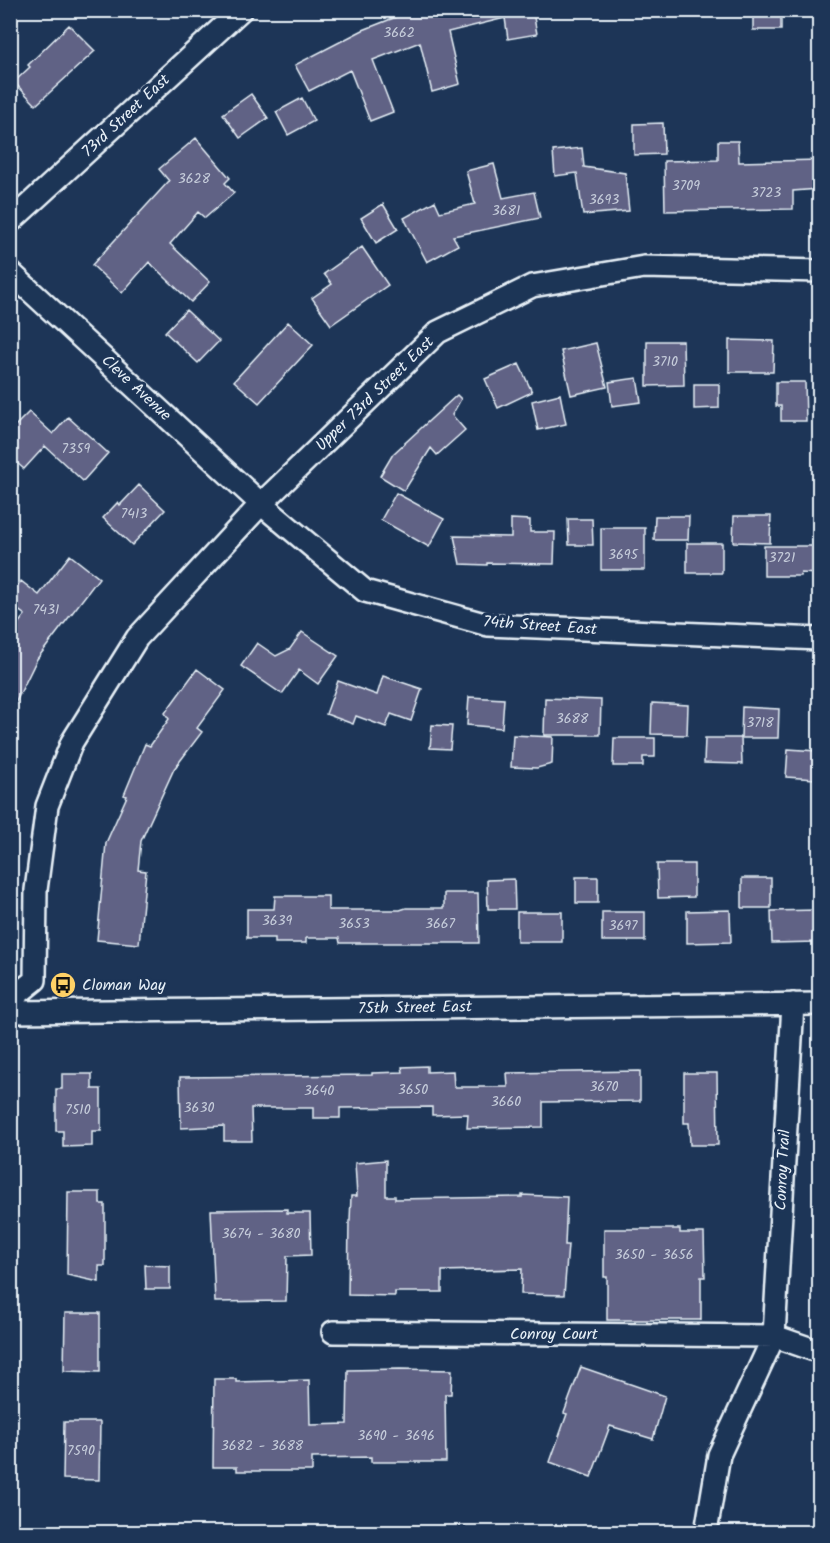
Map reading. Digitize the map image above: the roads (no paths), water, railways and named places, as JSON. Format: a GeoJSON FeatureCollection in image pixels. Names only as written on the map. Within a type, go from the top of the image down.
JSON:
{"type":"FeatureCollection","features":[{"type":"Feature","properties":{"kind":"street","name":"73rd Street East"},"geometry":{"type":"LineString","coordinates":[[10,222],[241,10]]}},
{"type":"Feature","properties":{"kind":"street","name":"Upper 73rd Street East"},"geometry":{"type":"LineString","coordinates":[[261,504],[438,332],[532,286],[644,267],[819,271]]}},
{"type":"Feature","properties":{"kind":"street","name":"Cleve Avenue"},"geometry":{"type":"LineString","coordinates":[[10,272],[261,504]]}},
{"type":"Feature","properties":{"kind":"street","name":"74th Street East"},"geometry":{"type":"LineString","coordinates":[[261,504],[365,591],[488,625],[819,639]]}},
{"type":"Feature","properties":{"kind":"street"},"geometry":{"type":"LineString","coordinates":[[10,1000],[35,980],[36,890],[47,806],[72,742],[138,638],[261,504]]}},
{"type":"Feature","properties":{"kind":"street","name":"Conroy Trail"},"geometry":{"type":"LineString","coordinates":[[706,1533],[719,1455],[774,1336],[793,1004]]}},
{"type":"Feature","properties":{"kind":"street","name":"75th Street East"},"geometry":{"type":"LineString","coordinates":[[10,1012],[819,1004]]}},
{"type":"Feature","properties":{"kind":"street","name":"Conroy Court"},"geometry":{"type":"LineString","coordinates":[[333,1332],[774,1336]]}},
{"type":"Feature","properties":{"kind":"street"},"geometry":{"type":"LineString","coordinates":[[774,1336],[819,1352]]}},
{"type":"Feature","properties":{"kind":"place","name":"Cloman Way"},"geometry":{"type":"Point","coordinates":[63,985]}}]}
